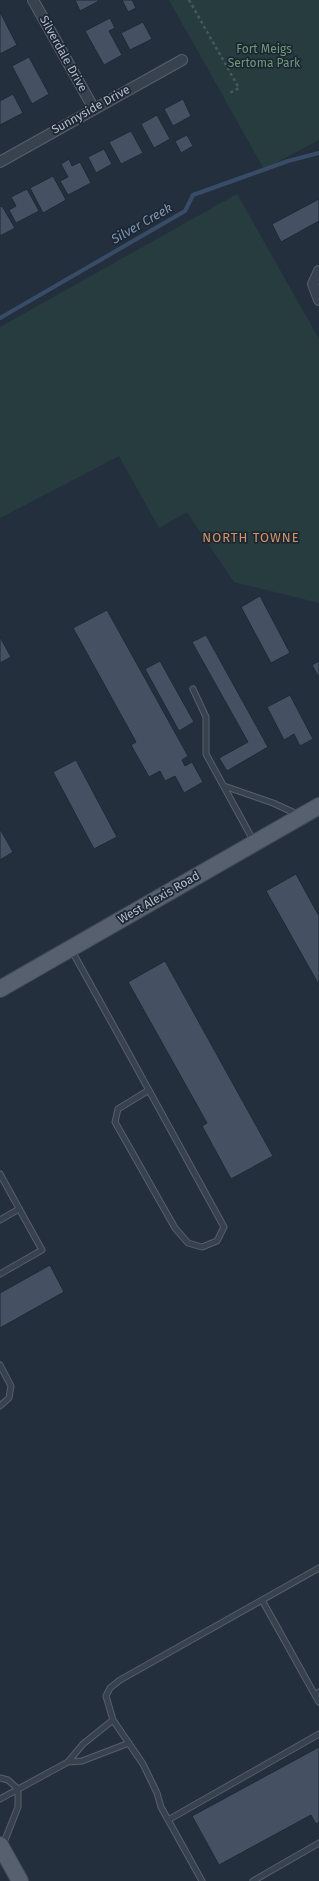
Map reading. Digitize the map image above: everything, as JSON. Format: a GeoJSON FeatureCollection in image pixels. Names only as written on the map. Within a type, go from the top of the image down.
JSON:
{"type":"FeatureCollection","features":[{"type":"Feature","properties":{"kind":"main road","name":"West Alexis Road"},"geometry":{"type":"LineString","coordinates":[[0,989],[319,806]]}},
{"type":"Feature","properties":{"kind":"main road"},"geometry":{"type":"LineString","coordinates":[[1,1846],[20,1881]]}},
{"type":"Feature","properties":{"kind":"street","name":"Silverdale Drive"},"geometry":{"type":"LineString","coordinates":[[32,0],[94,109]]}},
{"type":"Feature","properties":{"kind":"street","name":"Sunnyside Drive"},"geometry":{"type":"LineString","coordinates":[[0,162],[182,60]]}},
{"type":"Feature","properties":{"kind":"street"},"geometry":{"type":"LineString","coordinates":[[319,271],[313,284],[319,300]]}},
{"type":"Feature","properties":{"kind":"lane"},"geometry":{"type":"LineString","coordinates":[[193,689],[206,717],[206,754],[255,843]]}},
{"type":"Feature","properties":{"kind":"lane"},"geometry":{"type":"LineString","coordinates":[[224,786],[273,803],[302,816]]}},
{"type":"Feature","properties":{"kind":"lane"},"geometry":{"type":"LineString","coordinates":[[71,948],[149,1090],[224,1227],[217,1241],[202,1247],[188,1243],[175,1228],[115,1122],[118,1109],[149,1090]]}},
{"type":"Feature","properties":{"kind":"lane"},"geometry":{"type":"LineString","coordinates":[[0,1174],[42,1250],[0,1274]]}},
{"type":"Feature","properties":{"kind":"lane"},"geometry":{"type":"LineString","coordinates":[[0,1220],[19,1209]]}},
{"type":"Feature","properties":{"kind":"lane"},"geometry":{"type":"LineString","coordinates":[[0,1365],[11,1386],[9,1398],[0,1406]]}},
{"type":"Feature","properties":{"kind":"lane"},"geometry":{"type":"LineString","coordinates":[[202,1881],[161,1807],[157,1793],[143,1764],[113,1720],[106,1696],[110,1688],[120,1680],[319,1568]]}},
{"type":"Feature","properties":{"kind":"lane"},"geometry":{"type":"LineString","coordinates":[[262,1600],[317,1694],[319,1702]]}},
{"type":"Feature","properties":{"kind":"lane"},"geometry":{"type":"LineString","coordinates":[[0,1799],[68,1762],[83,1744],[113,1720]]}},
{"type":"Feature","properties":{"kind":"lane"},"geometry":{"type":"LineString","coordinates":[[168,1820],[319,1734]]}},
{"type":"Feature","properties":{"kind":"lane"},"geometry":{"type":"LineString","coordinates":[[68,1762],[82,1761],[129,1743]]}},
{"type":"Feature","properties":{"kind":"lane"},"geometry":{"type":"LineString","coordinates":[[0,1778],[8,1780],[18,1789],[18,1807],[1,1846]]}},
{"type":"Feature","properties":{"kind":"lane"},"geometry":{"type":"LineString","coordinates":[[252,1881],[319,1843]]}},
{"type":"Feature","properties":{"kind":"path"},"geometry":{"type":"LineString","coordinates":[[189,0],[238,88],[228,94]]}},
{"type":"Feature","properties":{"kind":"green space","name":"Fort Meigs Sertoma Park"},"geometry":{"type":"Polygon","coordinates":[[[169,0],[319,0],[319,140],[264,169],[169,0]]]}},
{"type":"Feature","properties":{"kind":"green space"},"geometry":{"type":"Polygon","coordinates":[[[237,194],[319,339],[319,603],[234,582],[187,512],[159,528],[119,456],[0,518],[0,327],[237,194]]]}},
{"type":"Feature","properties":{"kind":"building"},"geometry":{"type":"Polygon","coordinates":[[[75,0],[98,0],[99,1],[80,11],[75,0]]]}},
{"type":"Feature","properties":{"kind":"building"},"geometry":{"type":"Polygon","coordinates":[[[122,0],[132,0],[136,8],[128,12],[122,0]]]}},
{"type":"Feature","properties":{"kind":"building"},"geometry":{"type":"Polygon","coordinates":[[[0,12],[17,45],[0,54],[0,12]]]}},
{"type":"Feature","properties":{"kind":"building"},"geometry":{"type":"Polygon","coordinates":[[[110,18],[115,28],[109,31],[122,55],[104,65],[85,31],[110,18]]]}},
{"type":"Feature","properties":{"kind":"building"},"geometry":{"type":"Polygon","coordinates":[[[143,22],[152,39],[130,50],[121,33],[143,22]]]}},
{"type":"Feature","properties":{"kind":"building"},"geometry":{"type":"Polygon","coordinates":[[[29,57],[49,94],[32,104],[12,66],[29,57]]]}},
{"type":"Feature","properties":{"kind":"building"},"geometry":{"type":"Polygon","coordinates":[[[13,94],[23,113],[0,125],[0,101],[13,94]]]}},
{"type":"Feature","properties":{"kind":"building"},"geometry":{"type":"Polygon","coordinates":[[[183,99],[191,116],[173,126],[164,109],[183,99]]]}},
{"type":"Feature","properties":{"kind":"building"},"geometry":{"type":"Polygon","coordinates":[[[157,115],[170,139],[154,148],[141,124],[157,115]]]}},
{"type":"Feature","properties":{"kind":"building"},"geometry":{"type":"Polygon","coordinates":[[[131,131],[143,153],[121,164],[109,142],[131,131]]]}},
{"type":"Feature","properties":{"kind":"building"},"geometry":{"type":"Polygon","coordinates":[[[187,135],[193,146],[181,153],[175,141],[187,135]]]}},
{"type":"Feature","properties":{"kind":"building"},"geometry":{"type":"Polygon","coordinates":[[[104,149],[112,164],[96,173],[88,157],[104,149]]]}},
{"type":"Feature","properties":{"kind":"building"},"geometry":{"type":"Polygon","coordinates":[[[69,159],[72,166],[80,162],[91,183],[68,195],[60,181],[68,177],[61,164],[69,159]]]}},
{"type":"Feature","properties":{"kind":"building"},"geometry":{"type":"Polygon","coordinates":[[[53,176],[66,200],[43,213],[30,188],[53,176]]]}},
{"type":"Feature","properties":{"kind":"building"},"geometry":{"type":"Polygon","coordinates":[[[27,189],[39,211],[16,223],[9,210],[16,206],[11,197],[27,189]]]}},
{"type":"Feature","properties":{"kind":"building"},"geometry":{"type":"Polygon","coordinates":[[[319,199],[319,221],[281,242],[272,224],[319,199]]]}},
{"type":"Feature","properties":{"kind":"building"},"geometry":{"type":"Polygon","coordinates":[[[2,206],[15,228],[0,236],[0,207],[2,206]]]}},
{"type":"Feature","properties":{"kind":"building"},"geometry":{"type":"Polygon","coordinates":[[[260,596],[290,653],[271,663],[241,607],[260,596]]]}},
{"type":"Feature","properties":{"kind":"building"},"geometry":{"type":"Polygon","coordinates":[[[107,610],[188,756],[182,760],[185,766],[192,762],[203,782],[184,793],[175,776],[165,781],[160,771],[149,777],[131,745],[136,742],[73,628],[107,610]]]}},
{"type":"Feature","properties":{"kind":"building"},"geometry":{"type":"Polygon","coordinates":[[[206,635],[268,747],[227,771],[219,758],[248,742],[192,642],[206,635]]]}},
{"type":"Feature","properties":{"kind":"building"},"geometry":{"type":"Polygon","coordinates":[[[0,637],[11,657],[0,663],[0,637]]]}},
{"type":"Feature","properties":{"kind":"building"},"geometry":{"type":"Polygon","coordinates":[[[160,661],[194,722],[179,731],[145,669],[160,661]]]}},
{"type":"Feature","properties":{"kind":"building"},"geometry":{"type":"Polygon","coordinates":[[[319,661],[319,678],[312,665],[319,661]]]}},
{"type":"Feature","properties":{"kind":"building"},"geometry":{"type":"Polygon","coordinates":[[[290,695],[313,739],[300,746],[294,734],[284,740],[267,707],[290,695]]]}},
{"type":"Feature","properties":{"kind":"building"},"geometry":{"type":"Polygon","coordinates":[[[76,760],[117,837],[94,849],[53,772],[76,760]]]}},
{"type":"Feature","properties":{"kind":"building"},"geometry":{"type":"Polygon","coordinates":[[[0,829],[13,852],[0,860],[0,829]]]}},
{"type":"Feature","properties":{"kind":"building"},"geometry":{"type":"Polygon","coordinates":[[[296,874],[319,916],[319,985],[266,891],[296,874]]]}},
{"type":"Feature","properties":{"kind":"building"},"geometry":{"type":"Polygon","coordinates":[[[165,961],[273,1156],[231,1179],[202,1126],[207,1123],[128,982],[165,961]]]}},
{"type":"Feature","properties":{"kind":"building"},"geometry":{"type":"Polygon","coordinates":[[[50,1265],[64,1292],[0,1328],[0,1293],[50,1265]]]}},
{"type":"Feature","properties":{"kind":"building"},"geometry":{"type":"Polygon","coordinates":[[[319,1747],[319,1822],[316,1824],[311,1815],[219,1865],[192,1816],[319,1747]]]}},
{"type":"Feature","properties":{"kind":"waterway","name":"Silver Creek"},"geometry":{"type":"LineString","coordinates":[[0,318],[185,211],[193,195],[288,161],[319,153]]}},
{"type":"Feature","properties":{"kind":"district","name":"NORTH TOWNE"},"geometry":{"type":"Point","coordinates":[251,538]}}]}
